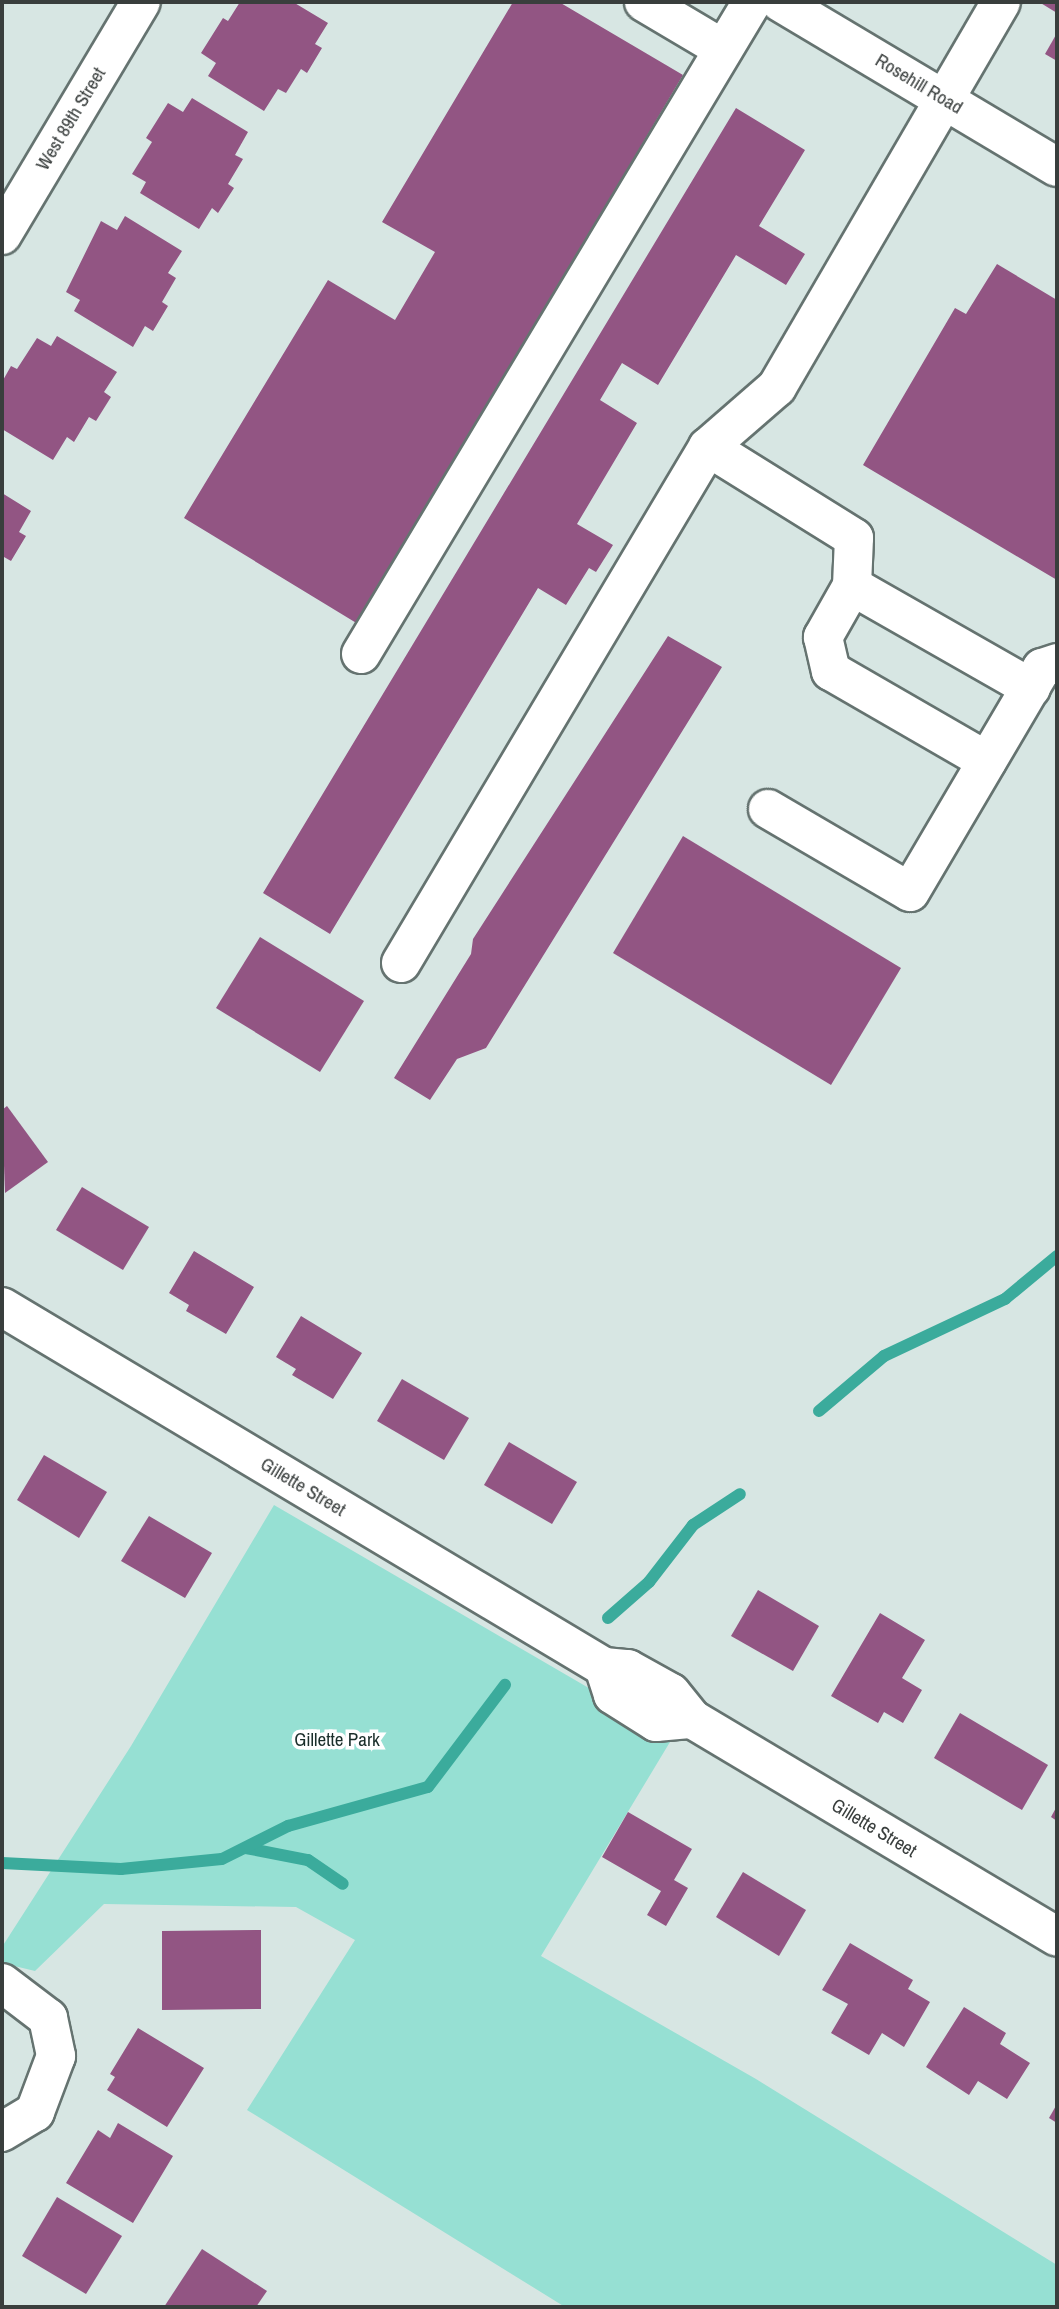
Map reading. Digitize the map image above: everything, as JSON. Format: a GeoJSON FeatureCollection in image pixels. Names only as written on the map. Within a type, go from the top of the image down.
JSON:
{"type":"FeatureCollection","features":[{"type":"Feature","properties":{"kind":"street","name":"West 89th Street"},"geometry":{"type":"LineString","coordinates":[[2,235],[141,2]]}},
{"type":"Feature","properties":{"kind":"street"},"geometry":{"type":"LineString","coordinates":[[644,2],[723,49]]}},
{"type":"Feature","properties":{"kind":"street"},"geometry":{"type":"LineString","coordinates":[[361,654],[752,2]]}},
{"type":"Feature","properties":{"kind":"street","name":"Rosehill Road"},"geometry":{"type":"LineString","coordinates":[[780,2],[1057,167]]}},
{"type":"Feature","properties":{"kind":"street"},"geometry":{"type":"LineString","coordinates":[[401,963],[708,447],[777,387],[1001,2]]}},
{"type":"Feature","properties":{"kind":"street"},"geometry":{"type":"LineString","coordinates":[[708,447],[854,538],[852,586],[823,637],[831,671],[988,761]]}},
{"type":"Feature","properties":{"kind":"street"},"geometry":{"type":"LineString","coordinates":[[768,809],[910,891],[988,761],[1044,675],[852,586]]}},
{"type":"Feature","properties":{"kind":"street","name":"Gillette Street"},"geometry":{"type":"LineString","coordinates":[[2,1307],[604,1667],[613,1695],[656,1722],[692,1719],[1057,1937]]}},
{"type":"Feature","properties":{"kind":"street"},"geometry":{"type":"LineString","coordinates":[[2,1983],[48,2018],[55,2056],[35,2112],[2,2132]]}},
{"type":"Feature","properties":{"kind":"green space","name":"Gillette Park"},"geometry":{"type":"Polygon","coordinates":[[[274,1505],[673,1737],[541,1956],[756,2079],[1057,2265],[1057,2307],[565,2307],[247,2110],[355,1940],[296,1907],[104,1904],[35,1971],[2,1963],[2,1947],[131,1746],[274,1505]]]}},
{"type":"Feature","properties":{"kind":"building"},"geometry":{"type":"Polygon","coordinates":[[[240,2],[293,2],[328,23],[315,44],[322,48],[307,73],[301,69],[286,93],[278,89],[264,111],[208,76],[216,63],[201,53],[223,18],[228,21],[240,2]]]}},
{"type":"Feature","properties":{"kind":"building"},"geometry":{"type":"Polygon","coordinates":[[[513,2],[559,2],[683,75],[358,624],[184,518],[328,280],[395,320],[435,252],[382,222],[513,2]]]}},
{"type":"Feature","properties":{"kind":"building"},"geometry":{"type":"Polygon","coordinates":[[[1039,2],[1057,2],[1057,13],[1039,2]]]}},
{"type":"Feature","properties":{"kind":"building"},"geometry":{"type":"Polygon","coordinates":[[[1057,33],[1057,61],[1045,54],[1057,33]]]}},
{"type":"Feature","properties":{"kind":"building"},"geometry":{"type":"Polygon","coordinates":[[[192,98],[248,132],[235,155],[243,159],[228,184],[234,188],[218,213],[212,208],[199,229],[140,193],[146,182],[132,174],[152,142],[146,138],[168,103],[183,112],[192,98]]]}},
{"type":"Feature","properties":{"kind":"building"},"geometry":{"type":"Polygon","coordinates":[[[736,108],[805,150],[759,226],[805,254],[786,285],[736,255],[658,385],[622,363],[600,400],[637,423],[577,524],[613,545],[596,572],[589,568],[566,605],[538,588],[330,934],[263,893],[736,108]]]}},
{"type":"Feature","properties":{"kind":"building"},"geometry":{"type":"Polygon","coordinates":[[[125,216],[182,251],[168,273],[176,278],[162,302],[168,306],[153,331],[145,326],[133,347],[74,311],[80,300],[66,292],[101,221],[117,230],[125,216]]]}},
{"type":"Feature","properties":{"kind":"building"},"geometry":{"type":"Polygon","coordinates":[[[997,264],[1057,300],[1057,580],[863,465],[955,308],[966,314],[997,264]]]}},
{"type":"Feature","properties":{"kind":"building"},"geometry":{"type":"Polygon","coordinates":[[[57,336],[117,372],[104,392],[111,397],[96,421],[89,417],[74,442],[67,437],[53,460],[2,429],[2,382],[11,366],[17,369],[37,338],[51,346],[57,336]]]}},
{"type":"Feature","properties":{"kind":"building"},"geometry":{"type":"Polygon","coordinates":[[[2,493],[31,511],[19,532],[26,536],[11,561],[4,557],[2,562],[2,493]]]}},
{"type":"Feature","properties":{"kind":"building"},"geometry":{"type":"Polygon","coordinates":[[[668,636],[722,667],[486,1048],[457,1059],[430,1100],[394,1078],[471,954],[473,939],[668,636]]]}},
{"type":"Feature","properties":{"kind":"building"},"geometry":{"type":"Polygon","coordinates":[[[683,836],[901,968],[831,1085],[613,953],[683,836]]]}},
{"type":"Feature","properties":{"kind":"building"},"geometry":{"type":"Polygon","coordinates":[[[260,937],[364,1001],[320,1072],[216,1008],[260,937]]]}},
{"type":"Feature","properties":{"kind":"building"},"geometry":{"type":"Polygon","coordinates":[[[7,1106],[48,1162],[5,1193],[2,1110],[7,1106]]]}},
{"type":"Feature","properties":{"kind":"building"},"geometry":{"type":"Polygon","coordinates":[[[82,1187],[149,1227],[123,1270],[56,1230],[82,1187]]]}},
{"type":"Feature","properties":{"kind":"building"},"geometry":{"type":"Polygon","coordinates":[[[194,1251],[254,1287],[226,1334],[186,1311],[189,1305],[169,1293],[194,1251]]]}},
{"type":"Feature","properties":{"kind":"building"},"geometry":{"type":"Polygon","coordinates":[[[301,1316],[362,1353],[333,1399],[292,1375],[296,1369],[276,1357],[301,1316]]]}},
{"type":"Feature","properties":{"kind":"building"},"geometry":{"type":"Polygon","coordinates":[[[402,1379],[469,1418],[444,1460],[377,1421],[402,1379]]]}},
{"type":"Feature","properties":{"kind":"building"},"geometry":{"type":"Polygon","coordinates":[[[509,1442],[577,1482],[552,1524],[484,1485],[509,1442]]]}},
{"type":"Feature","properties":{"kind":"building"},"geometry":{"type":"Polygon","coordinates":[[[44,1455],[107,1492],[79,1538],[17,1500],[44,1455]]]}},
{"type":"Feature","properties":{"kind":"building"},"geometry":{"type":"Polygon","coordinates":[[[149,1516],[212,1553],[185,1598],[121,1561],[149,1516]]]}},
{"type":"Feature","properties":{"kind":"building"},"geometry":{"type":"Polygon","coordinates":[[[758,1590],[819,1626],[793,1671],[731,1636],[758,1590]]]}},
{"type":"Feature","properties":{"kind":"building"},"geometry":{"type":"Polygon","coordinates":[[[880,1613],[925,1640],[902,1678],[922,1690],[903,1723],[884,1712],[878,1723],[831,1696],[880,1613]]]}},
{"type":"Feature","properties":{"kind":"building"},"geometry":{"type":"Polygon","coordinates":[[[960,1713],[1048,1765],[1022,1810],[934,1758],[960,1713]]]}},
{"type":"Feature","properties":{"kind":"building"},"geometry":{"type":"Polygon","coordinates":[[[1057,1806],[1057,1821],[1051,1817],[1057,1806]]]}},
{"type":"Feature","properties":{"kind":"building"},"geometry":{"type":"Polygon","coordinates":[[[628,1812],[692,1849],[674,1880],[688,1888],[666,1926],[647,1915],[661,1891],[602,1857],[628,1812]]]}},
{"type":"Feature","properties":{"kind":"building"},"geometry":{"type":"Polygon","coordinates":[[[743,1872],[806,1910],[779,1956],[716,1917],[743,1872]]]}},
{"type":"Feature","properties":{"kind":"building"},"geometry":{"type":"Polygon","coordinates":[[[261,1930],[261,2009],[162,2010],[162,1931],[261,1930]]]}},
{"type":"Feature","properties":{"kind":"building"},"geometry":{"type":"Polygon","coordinates":[[[850,1943],[913,1980],[908,1989],[930,2002],[904,2047],[882,2033],[869,2055],[831,2033],[848,2004],[822,1990],[850,1943]]]}},
{"type":"Feature","properties":{"kind":"building"},"geometry":{"type":"Polygon","coordinates":[[[964,2007],[1006,2033],[1000,2044],[1030,2063],[1007,2099],[978,2081],[969,2095],[926,2067],[964,2007]]]}},
{"type":"Feature","properties":{"kind":"building"},"geometry":{"type":"Polygon","coordinates":[[[138,2028],[204,2068],[167,2127],[107,2090],[115,2077],[110,2074],[138,2028]]]}},
{"type":"Feature","properties":{"kind":"building"},"geometry":{"type":"Polygon","coordinates":[[[1057,2104],[1057,2123],[1049,2118],[1057,2104]]]}},
{"type":"Feature","properties":{"kind":"building"},"geometry":{"type":"Polygon","coordinates":[[[118,2123],[173,2156],[133,2223],[66,2183],[98,2130],[110,2138],[118,2123]]]}},
{"type":"Feature","properties":{"kind":"building"},"geometry":{"type":"Polygon","coordinates":[[[57,2197],[122,2236],[86,2294],[22,2256],[57,2197]]]}},
{"type":"Feature","properties":{"kind":"building"},"geometry":{"type":"Polygon","coordinates":[[[202,2249],[267,2291],[256,2307],[164,2307],[202,2249]]]}},
{"type":"Feature","properties":{"kind":"waterway"},"geometry":{"type":"LineString","coordinates":[[819,1411],[884,1356],[1005,1299],[1057,1256]]}},
{"type":"Feature","properties":{"kind":"waterway"},"geometry":{"type":"LineString","coordinates":[[608,1618],[649,1582],[693,1525],[740,1494]]}},
{"type":"Feature","properties":{"kind":"waterway"},"geometry":{"type":"LineString","coordinates":[[2,1863],[121,1869],[222,1859],[288,1826],[428,1787],[505,1685]]}},
{"type":"Feature","properties":{"kind":"waterway"},"geometry":{"type":"LineString","coordinates":[[246,1848],[308,1860],[343,1884]]}}]}
